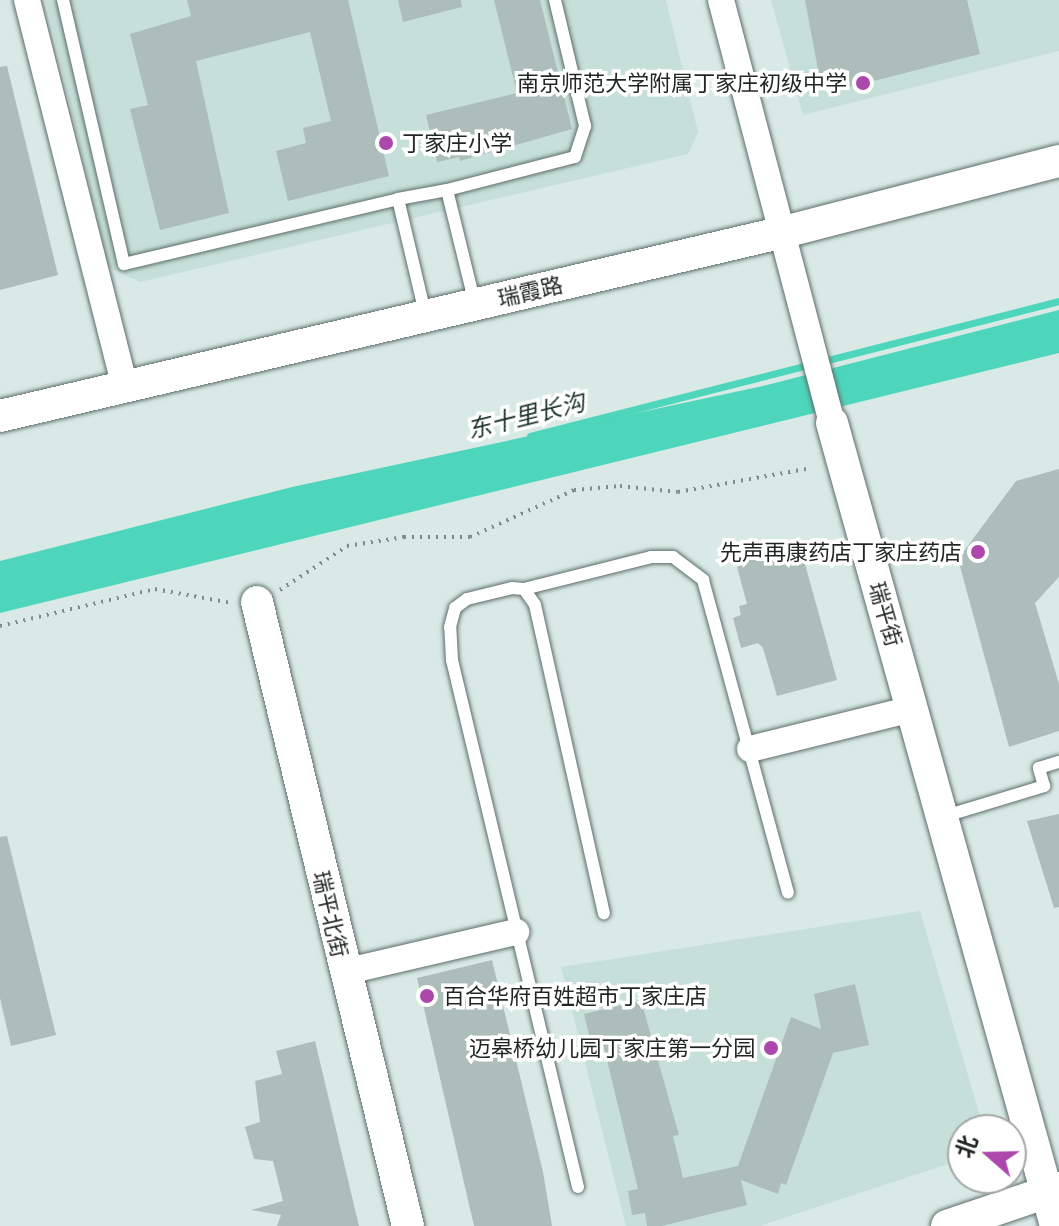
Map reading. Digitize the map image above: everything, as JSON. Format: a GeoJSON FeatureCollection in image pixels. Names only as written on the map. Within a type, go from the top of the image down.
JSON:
{"type":"FeatureCollection","features":[{"type":"Feature","properties":{"kind":"street"},"geometry":{"type":"LineString","coordinates":[[27,0],[125,386]]}},
{"type":"Feature","properties":{"kind":"street","name":"瑞平街"},"geometry":{"type":"LineString","coordinates":[[721,0],[832,423],[942,817],[1053,1190],[1056,1226]]}},
{"type":"Feature","properties":{"kind":"street","name":"瑞霞路"},"geometry":{"type":"LineString","coordinates":[[0,416],[784,232],[1059,161]]}},
{"type":"Feature","properties":{"kind":"street","name":"瑞平北街"},"geometry":{"type":"LineString","coordinates":[[257,602],[344,972],[408,1226]]}},
{"type":"Feature","properties":{"kind":"street"},"geometry":{"type":"LineString","coordinates":[[750,749],[912,709]]}},
{"type":"Feature","properties":{"kind":"street"},"geometry":{"type":"LineString","coordinates":[[344,972],[516,932]]}},
{"type":"Feature","properties":{"kind":"street"},"geometry":{"type":"LineString","coordinates":[[947,1226],[1053,1190]]}},
{"type":"Feature","properties":{"kind":"lane"},"geometry":{"type":"LineString","coordinates":[[65,0],[124,264],[447,190],[575,157],[585,126],[555,0]]}},
{"type":"Feature","properties":{"kind":"lane"},"geometry":{"type":"LineString","coordinates":[[447,190],[475,304]]}},
{"type":"Feature","properties":{"kind":"lane"},"geometry":{"type":"LineString","coordinates":[[398,199],[426,316]]}},
{"type":"Feature","properties":{"kind":"lane"},"geometry":{"type":"LineString","coordinates":[[578,1187],[452,660],[450,627],[455,608],[467,599],[524,589],[651,557],[673,557],[690,567],[703,580],[788,893]]}},
{"type":"Feature","properties":{"kind":"lane"},"geometry":{"type":"LineString","coordinates":[[524,589],[535,605],[604,913]]}},
{"type":"Feature","properties":{"kind":"lane"},"geometry":{"type":"LineString","coordinates":[[942,817],[1044,786],[1039,768],[1059,762]]}},
{"type":"Feature","properties":{"kind":"path"},"geometry":{"type":"LineString","coordinates":[[0,626],[155,589],[234,604],[257,602],[347,546],[404,537],[470,537],[574,490],[620,486],[678,492],[806,469]]}},
{"type":"Feature","properties":{"kind":"shaded area","name":"丁家庄小学"},"geometry":{"type":"Polygon","coordinates":[[[46,0],[666,0],[698,132],[688,154],[140,282],[108,267],[46,0]]]}},
{"type":"Feature","properties":{"kind":"shaded area","name":"南京师范大学附属丁家庄初级中学"},"geometry":{"type":"Polygon","coordinates":[[[771,0],[1059,0],[1059,51],[803,115],[771,0]]]}},
{"type":"Feature","properties":{"kind":"shaded area"},"geometry":{"type":"Polygon","coordinates":[[[1059,310],[1059,353],[0,613],[0,561],[292,487],[767,385],[1059,310]]]}},
{"type":"Feature","properties":{"kind":"shaded area","name":"迈皋桥幼儿园丁家庄第一分园"},"geometry":{"type":"Polygon","coordinates":[[[920,911],[979,1114],[947,1114],[947,1164],[760,1226],[626,1226],[561,967],[920,911]]]}},
{"type":"Feature","properties":{"kind":"building"},"geometry":{"type":"Polygon","coordinates":[[[187,0],[348,0],[389,176],[288,201],[276,151],[306,143],[303,128],[331,121],[310,32],[196,61],[229,213],[160,230],[130,109],[148,105],[130,34],[191,16],[187,0]]]}},
{"type":"Feature","properties":{"kind":"building"},"geometry":{"type":"Polygon","coordinates":[[[398,0],[461,0],[462,7],[403,22],[398,0]]]}},
{"type":"Feature","properties":{"kind":"building"},"geometry":{"type":"Polygon","coordinates":[[[494,0],[540,0],[572,129],[460,161],[459,157],[437,162],[426,115],[517,93],[494,0]]]}},
{"type":"Feature","properties":{"kind":"building"},"geometry":{"type":"Polygon","coordinates":[[[805,0],[967,0],[980,54],[830,92],[821,86],[805,0]]]}},
{"type":"Feature","properties":{"kind":"building"},"geometry":{"type":"Polygon","coordinates":[[[7,66],[58,275],[0,290],[0,67],[7,66]]]}},
{"type":"Feature","properties":{"kind":"building"},"geometry":{"type":"Polygon","coordinates":[[[1059,469],[1059,577],[1035,603],[1059,684],[1059,731],[1009,747],[958,559],[1016,481],[1059,469]]]}},
{"type":"Feature","properties":{"kind":"building"},"geometry":{"type":"Polygon","coordinates":[[[799,542],[837,680],[777,696],[763,648],[758,643],[741,648],[733,618],[741,615],[739,606],[747,604],[737,567],[742,565],[740,558],[799,542]]]}},
{"type":"Feature","properties":{"kind":"building"},"geometry":{"type":"Polygon","coordinates":[[[1059,814],[1059,907],[1054,908],[1027,821],[1059,814]]]}},
{"type":"Feature","properties":{"kind":"building"},"geometry":{"type":"Polygon","coordinates":[[[7,836],[56,1035],[11,1046],[0,998],[0,837],[7,836]]]}},
{"type":"Feature","properties":{"kind":"building"},"geometry":{"type":"Polygon","coordinates":[[[492,960],[543,1172],[552,1226],[474,1226],[417,978],[492,960]]]}},
{"type":"Feature","properties":{"kind":"building"},"geometry":{"type":"Polygon","coordinates":[[[855,984],[869,1045],[833,1053],[786,1185],[781,1183],[778,1194],[741,1180],[747,1205],[662,1226],[647,1226],[645,1213],[632,1215],[628,1191],[638,1189],[601,1035],[590,1038],[584,1014],[641,1000],[679,1135],[673,1136],[683,1178],[738,1166],[791,1017],[821,1029],[814,994],[855,984]]]}},
{"type":"Feature","properties":{"kind":"building"},"geometry":{"type":"Polygon","coordinates":[[[315,1041],[359,1226],[277,1226],[281,1215],[251,1210],[283,1201],[273,1161],[254,1159],[245,1127],[260,1122],[255,1081],[282,1074],[276,1051],[315,1041]]]}},
{"type":"Feature","properties":{"kind":"waterway","name":"东十里长沟"},"geometry":{"type":"LineString","coordinates":[[530,436],[1059,301]]}},
{"type":"Feature","properties":{"kind":"place","name":"南京师范大学附属丁家庄初级中学"},"geometry":{"type":"Point","coordinates":[863,83]}},
{"type":"Feature","properties":{"kind":"place","name":"丁家庄小学"},"geometry":{"type":"Point","coordinates":[386,143]}},
{"type":"Feature","properties":{"kind":"place","name":"先声再康药店丁家庄药店"},"geometry":{"type":"Point","coordinates":[978,552]}},
{"type":"Feature","properties":{"kind":"place","name":"百合华府百姓超市丁家庄店"},"geometry":{"type":"Point","coordinates":[427,996]}},
{"type":"Feature","properties":{"kind":"place","name":"迈皋桥幼儿园丁家庄第一分园"},"geometry":{"type":"Point","coordinates":[771,1048]}}]}
